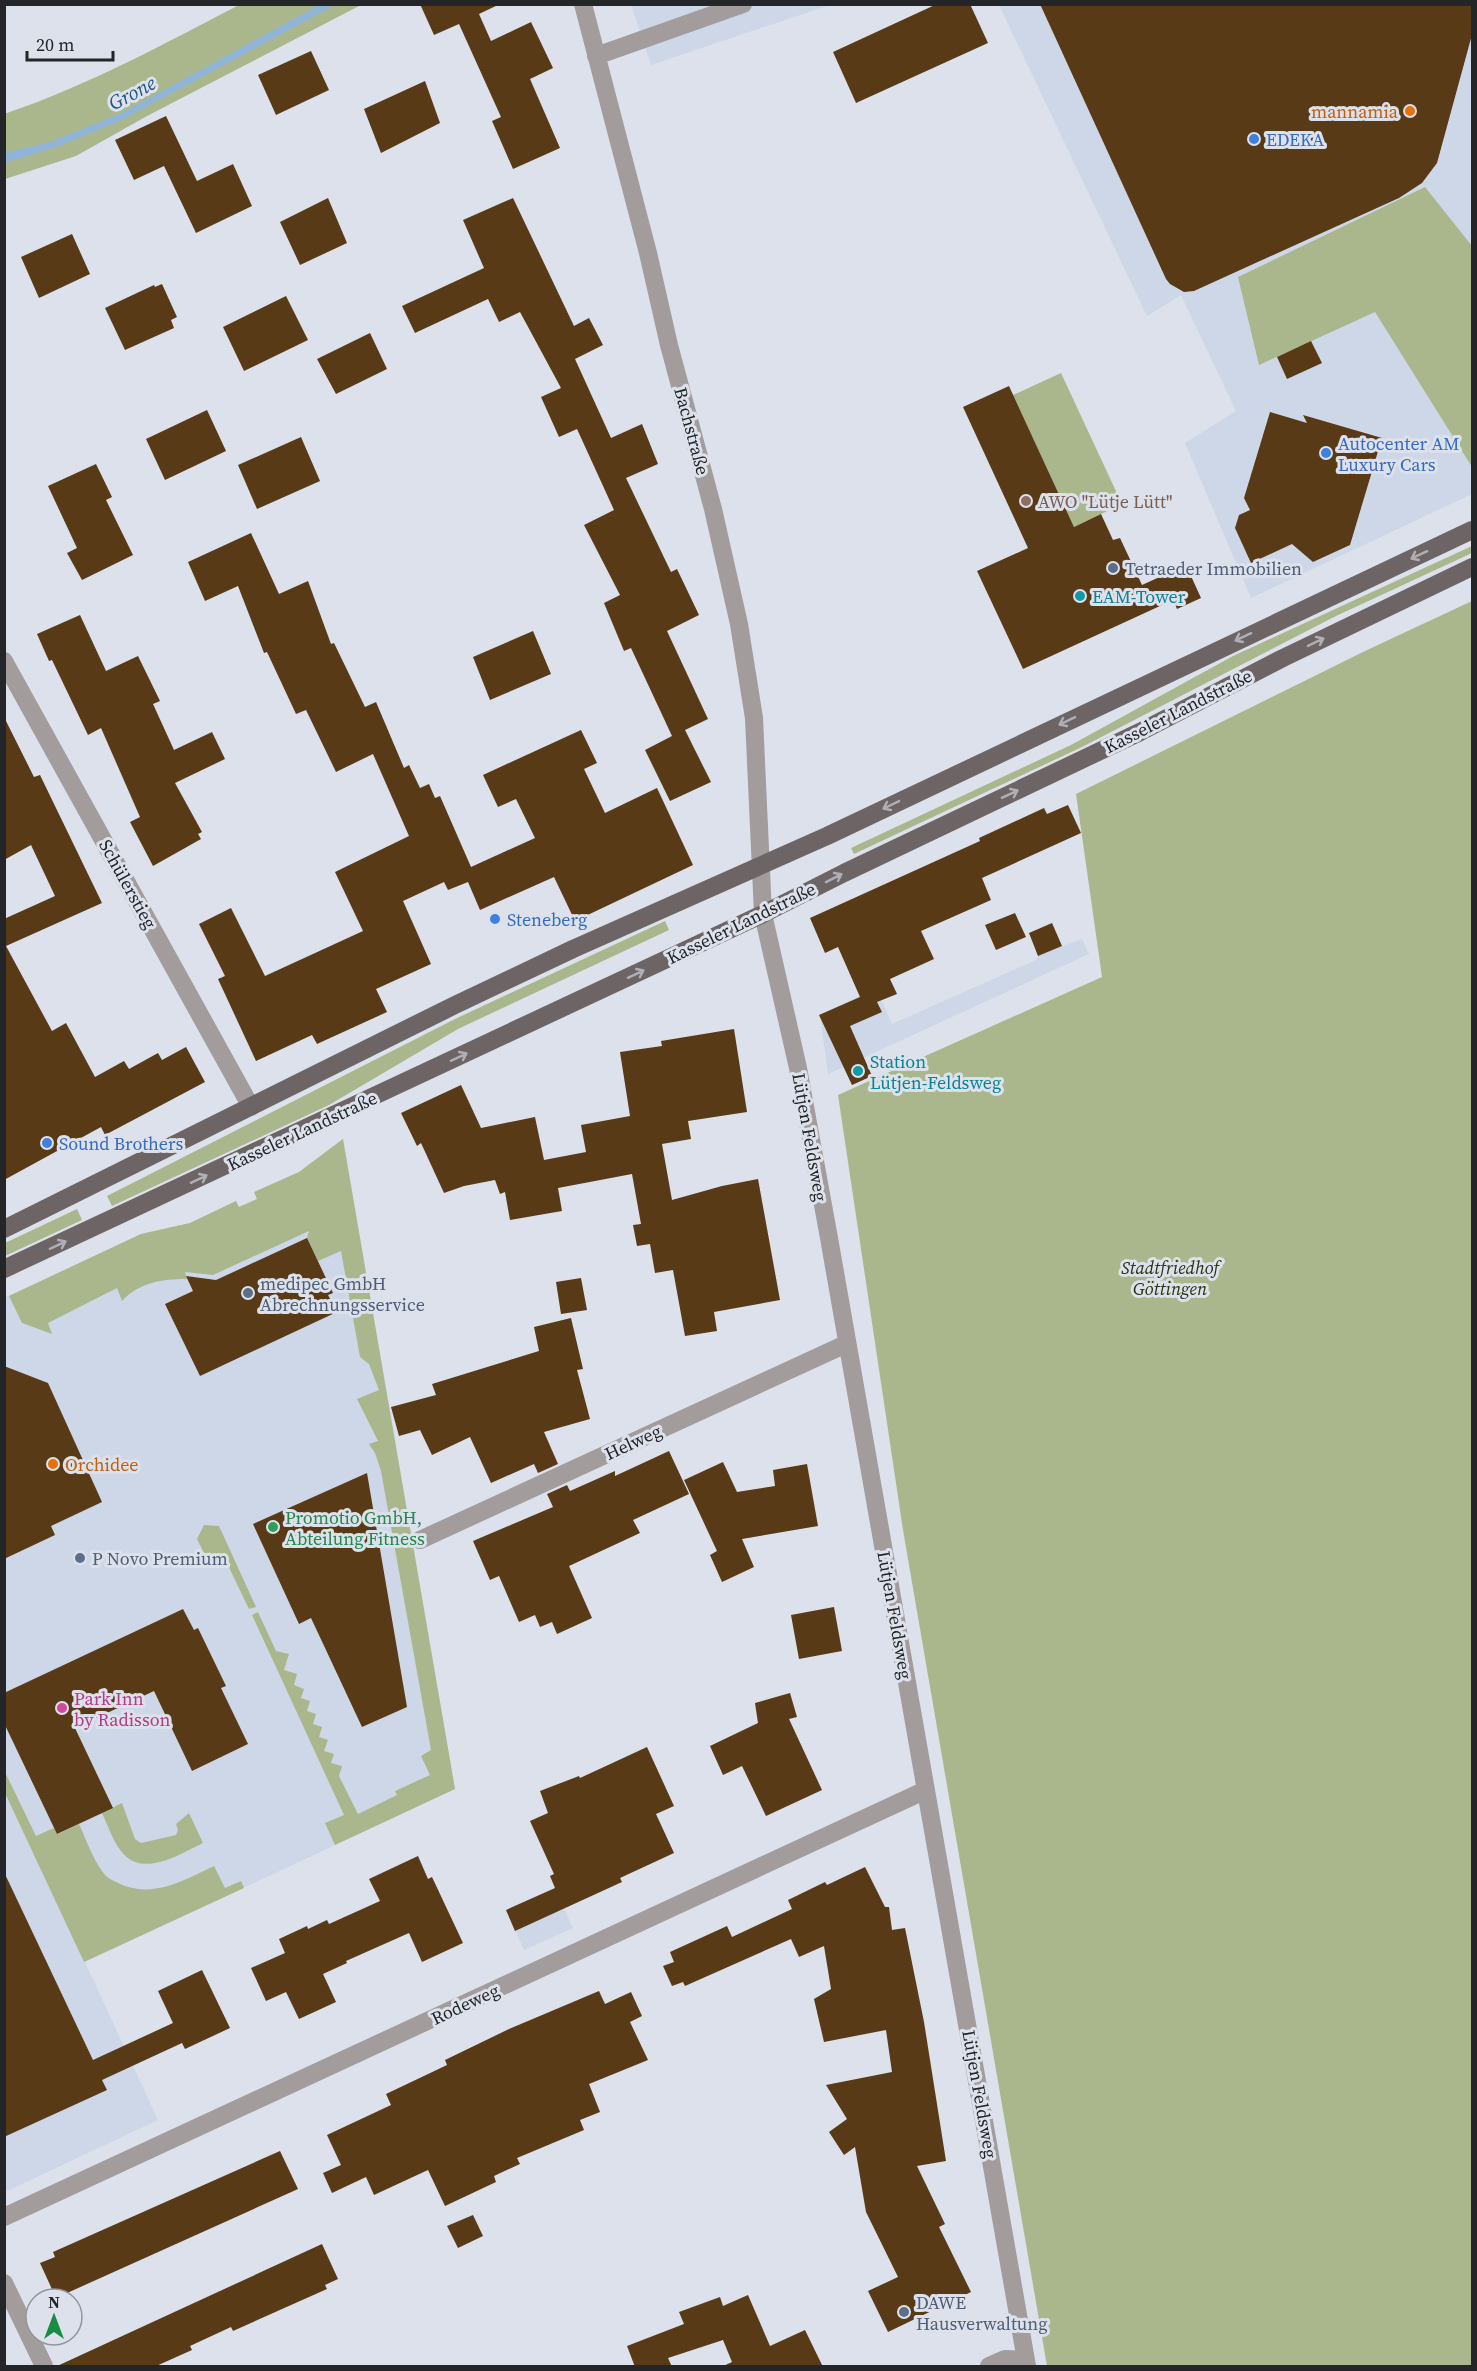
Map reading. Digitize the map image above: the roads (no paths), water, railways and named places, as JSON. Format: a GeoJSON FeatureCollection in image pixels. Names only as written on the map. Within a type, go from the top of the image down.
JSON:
{"type":"FeatureCollection","features":[{"type":"Feature","properties":{"kind":"main road","name":"Kasseler Landstraße"},"geometry":{"type":"LineString","coordinates":[[4,1229],[455,1005],[827,836],[1473,530]]}},
{"type":"Feature","properties":{"kind":"main road","name":"Kasseler Landstraße"},"geometry":{"type":"LineString","coordinates":[[4,1269],[763,915],[855,868],[1140,732],[1283,658],[1473,567]]}},
{"type":"Feature","properties":{"kind":"street","name":"Bachstraße"},"geometry":{"type":"LineString","coordinates":[[582,4],[713,509],[739,624],[754,718],[759,865]]}},
{"type":"Feature","properties":{"kind":"street"},"geometry":{"type":"LineString","coordinates":[[596,56],[743,4]]}},
{"type":"Feature","properties":{"kind":"street","name":"Schülerstieg"},"geometry":{"type":"LineString","coordinates":[[4,661],[251,1107]]}},
{"type":"Feature","properties":{"kind":"street","name":"Lütjen Feldsweg"},"geometry":{"type":"LineString","coordinates":[[759,865],[763,915],[798,1068],[1027,2363]]}},
{"type":"Feature","properties":{"kind":"street","name":"Helweg"},"geometry":{"type":"LineString","coordinates":[[420,1540],[846,1344]]}},
{"type":"Feature","properties":{"kind":"street","name":"Rodeweg"},"geometry":{"type":"LineString","coordinates":[[4,2217],[926,1790]]}},
{"type":"Feature","properties":{"kind":"street"},"geometry":{"type":"LineString","coordinates":[[4,2283],[44,2367]]}},
{"type":"Feature","properties":{"kind":"street"},"geometry":{"type":"LineString","coordinates":[[989,2367],[1005,2359],[1027,2363]]}},
{"type":"Feature","properties":{"kind":"water"},"geometry":{"type":"Polygon","coordinates":[[[319,5],[335,5],[122,120],[59,146],[5,163],[5,153],[50,142],[124,112],[319,5]]]}},
{"type":"Feature","properties":{"kind":"place","name":"mannamia"},"geometry":{"type":"Point","coordinates":[1410,111]}},
{"type":"Feature","properties":{"kind":"place","name":"EDEKA"},"geometry":{"type":"Point","coordinates":[1254,139]}},
{"type":"Feature","properties":{"kind":"place","name":"Autocenter AM Luxury Cars"},"geometry":{"type":"Point","coordinates":[1326,453]}},
{"type":"Feature","properties":{"kind":"place","name":"AWO \"Lütje Lütt\""},"geometry":{"type":"Point","coordinates":[1026,501]}},
{"type":"Feature","properties":{"kind":"place","name":"Tetraeder Immobilien"},"geometry":{"type":"Point","coordinates":[1113,568]}},
{"type":"Feature","properties":{"kind":"place","name":"EAM-Tower"},"geometry":{"type":"Point","coordinates":[1080,596]}},
{"type":"Feature","properties":{"kind":"place","name":"Steneberg"},"geometry":{"type":"Point","coordinates":[495,919]}},
{"type":"Feature","properties":{"kind":"place","name":"Station Lütjen-Feldsweg"},"geometry":{"type":"Point","coordinates":[858,1071]}},
{"type":"Feature","properties":{"kind":"place","name":"Sound Brothers"},"geometry":{"type":"Point","coordinates":[47,1143]}},
{"type":"Feature","properties":{"kind":"place","name":"medipec GmbH Abrechnungsservice"},"geometry":{"type":"Point","coordinates":[248,1293]}},
{"type":"Feature","properties":{"kind":"place","name":"Orchidee"},"geometry":{"type":"Point","coordinates":[53,1464]}},
{"type":"Feature","properties":{"kind":"place","name":"Promotio GmbH, Abteilung Fitness"},"geometry":{"type":"Point","coordinates":[273,1527]}},
{"type":"Feature","properties":{"kind":"place","name":"P Novo Premium"},"geometry":{"type":"Point","coordinates":[80,1558]}},
{"type":"Feature","properties":{"kind":"place","name":"Park Inn by Radisson"},"geometry":{"type":"Point","coordinates":[62,1708]}},
{"type":"Feature","properties":{"kind":"place","name":"DAWE Hausverwaltung"},"geometry":{"type":"Point","coordinates":[904,2312]}},
{"type":"Feature","properties":{"kind":"water label","name":"Grone"},"geometry":{"type":"Point","coordinates":[132,93]}},
{"type":"Feature","properties":{"kind":"park label","name":"Stadtfriedhof Göttingen"},"geometry":{"type":"Point","coordinates":[1170,1277]}}]}
